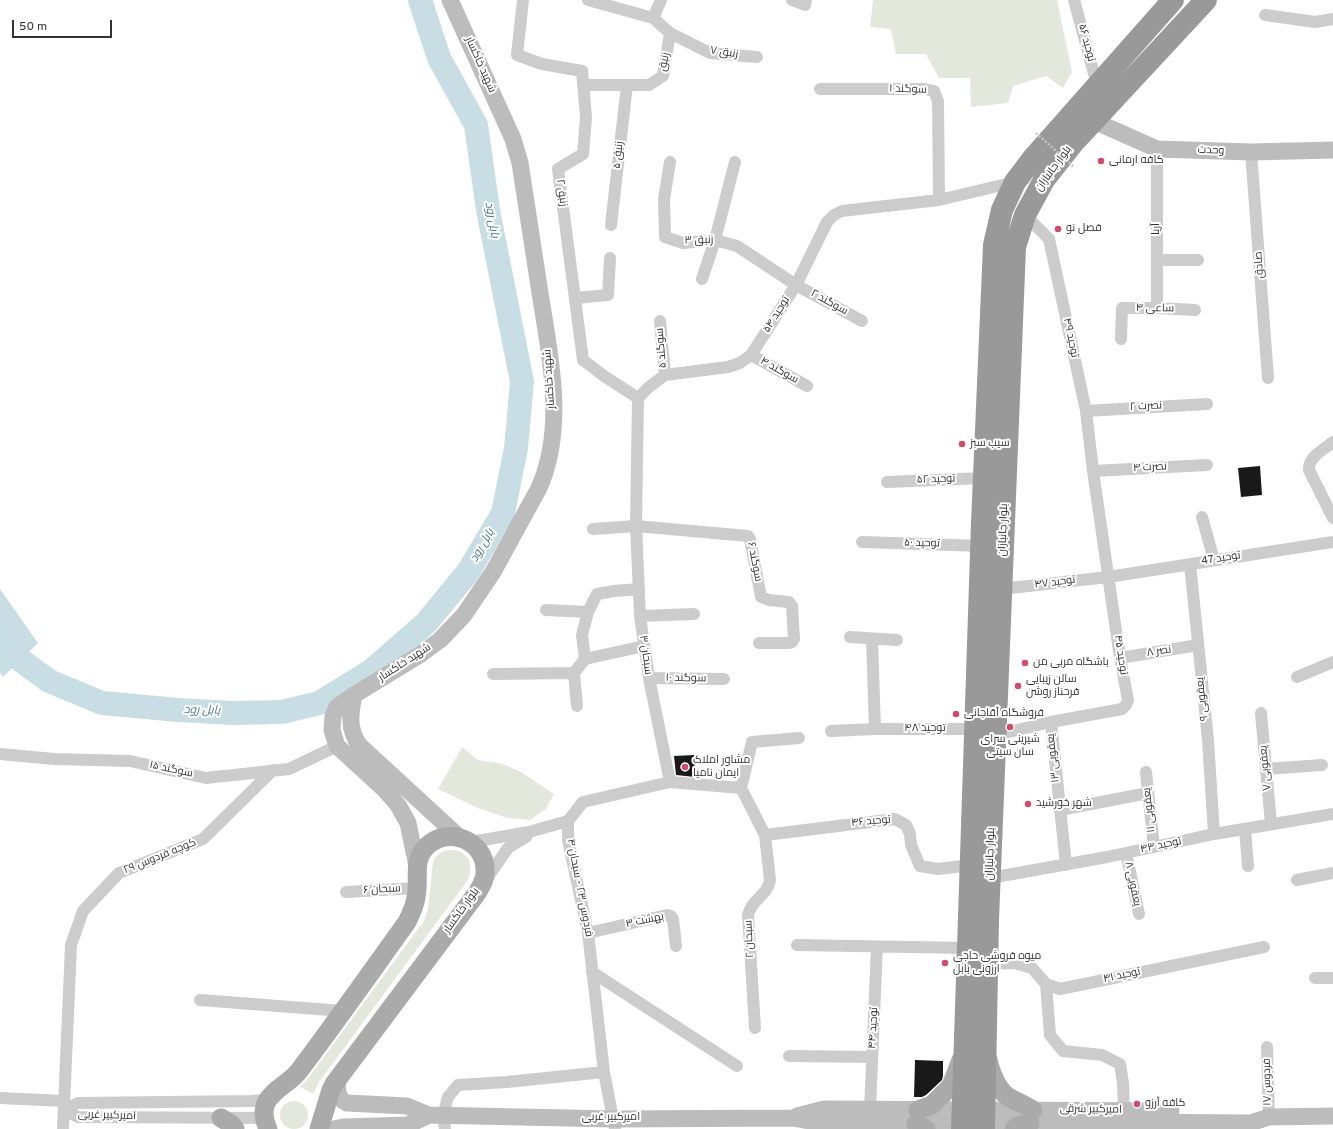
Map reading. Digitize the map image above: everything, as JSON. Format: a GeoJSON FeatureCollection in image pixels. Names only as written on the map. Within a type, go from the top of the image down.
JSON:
{"type":"FeatureCollection","features":[{"type":"Feature","properties":{"kind":"highway","name":"بلوار جانبازان"},"geometry":{"type":"LineString","coordinates":[[962,1121],[975,1052],[987,964],[990,878],[985,732],[982,546],[994,245],[1002,210],[1015,182],[1034,157],[1173,0]]}},
{"type":"Feature","properties":{"kind":"highway","name":"بلوار جانبازان"},"geometry":{"type":"LineString","coordinates":[[984,1121],[975,1052],[968,948],[971,865],[1001,589],[1015,247],[1025,214],[1044,180],[1074,142],[1206,0]]}},
{"type":"Feature","properties":{"kind":"main road","name":"شهید خاکسار"},"geometry":{"type":"LineString","coordinates":[[337,746],[332,730],[333,716],[337,707],[421,654],[440,640],[464,615],[493,572],[539,488],[544,477],[550,449],[553,405],[551,366],[520,163],[513,139],[450,0]]}},
{"type":"Feature","properties":{"kind":"main road","name":"وحدت"},"geometry":{"type":"LineString","coordinates":[[1094,122],[1157,149],[1251,152],[1333,150]]}},
{"type":"Feature","properties":{"kind":"main road"},"geometry":{"type":"LineString","coordinates":[[354,695],[350,722],[353,735],[359,745],[465,840]]}},
{"type":"Feature","properties":{"kind":"main road"},"geometry":{"type":"LineString","coordinates":[[337,746],[384,789],[398,805],[408,824],[417,866]]}},
{"type":"Feature","properties":{"kind":"main road"},"geometry":{"type":"LineString","coordinates":[[263,1125],[266,1103],[274,1092],[298,1072],[412,914],[417,888],[417,866],[419,856],[425,847],[435,840],[446,836],[465,840]]}},
{"type":"Feature","properties":{"kind":"main road","name":"بلوار خاکسار"},"geometry":{"type":"LineString","coordinates":[[325,1126],[331,1090],[483,883],[486,871],[484,859],[478,849],[465,840]]}},
{"type":"Feature","properties":{"kind":"main road"},"geometry":{"type":"LineString","coordinates":[[920,1121],[932,1104],[951,1086],[975,1052],[990,1071],[999,1087],[1026,1121]]}},
{"type":"Feature","properties":{"kind":"main road","name":"امیرکبیر غربی"},"geometry":{"type":"LineString","coordinates":[[338,1080],[339,1096],[342,1101],[347,1103],[407,1106],[439,1120]]}},
{"type":"Feature","properties":{"kind":"main road","name":"امیرکبیر غربی"},"geometry":{"type":"LineString","coordinates":[[325,1126],[343,1128],[408,1125],[439,1120],[514,1123],[614,1124],[793,1118],[824,1109],[869,1121],[984,1121]]}},
{"type":"Feature","properties":{"kind":"main road","name":"امیرکبیر شرقی"},"geometry":{"type":"LineString","coordinates":[[984,1121],[1117,1121],[1251,1112],[1269,1117],[1333,1116]]}},
{"type":"Feature","properties":{"kind":"street","name":"زنبق ۲"},"geometry":{"type":"LineString","coordinates":[[523,0],[517,55],[542,64],[582,71],[586,117],[582,154],[558,169],[583,360],[604,376],[638,398]]}},
{"type":"Feature","properties":{"kind":"street"},"geometry":{"type":"LineString","coordinates":[[588,0],[653,18],[670,33]]}},
{"type":"Feature","properties":{"kind":"street"},"geometry":{"type":"LineString","coordinates":[[653,18],[661,0]]}},
{"type":"Feature","properties":{"kind":"street"},"geometry":{"type":"LineString","coordinates":[[792,0],[805,5],[806,0]]}},
{"type":"Feature","properties":{"kind":"street","name":"توحید ۵۶"},"geometry":{"type":"LineString","coordinates":[[1074,0],[1097,85]]}},
{"type":"Feature","properties":{"kind":"street"},"geometry":{"type":"LineString","coordinates":[[1265,15],[1315,22],[1333,19]]}},
{"type":"Feature","properties":{"kind":"street","name":"زنبق"},"geometry":{"type":"LineString","coordinates":[[583,85],[649,85],[663,76],[670,33]]}},
{"type":"Feature","properties":{"kind":"street","name":"زنبق ۷"},"geometry":{"type":"LineString","coordinates":[[670,33],[710,53],[757,57]]}},
{"type":"Feature","properties":{"kind":"street","name":"زنبق ۵"},"geometry":{"type":"LineString","coordinates":[[611,225],[627,85]]}},
{"type":"Feature","properties":{"kind":"street","name":"سوگند ۱"},"geometry":{"type":"LineString","coordinates":[[820,89],[925,89],[934,91],[938,101],[939,200]]}},
{"type":"Feature","properties":{"kind":"street","name":"آریا"},"geometry":{"type":"LineString","coordinates":[[1157,149],[1157,308]]}},
{"type":"Feature","properties":{"kind":"street","name":"صادق"},"geometry":{"type":"LineString","coordinates":[[1251,152],[1268,378]]}},
{"type":"Feature","properties":{"kind":"street","name":"زنبق ۳"},"geometry":{"type":"LineString","coordinates":[[670,162],[664,199],[665,237],[683,243],[715,240],[737,246],[796,285]]}},
{"type":"Feature","properties":{"kind":"street"},"geometry":{"type":"LineString","coordinates":[[702,279],[715,240],[735,162]]}},
{"type":"Feature","properties":{"kind":"street","name":"توحید ۵۴"},"geometry":{"type":"LineString","coordinates":[[664,375],[728,367],[740,363],[752,355],[796,285],[827,222],[834,214],[842,210],[939,200],[1015,182]]}},
{"type":"Feature","properties":{"kind":"street","name":"توحید ۴۹"},"geometry":{"type":"LineString","coordinates":[[1025,214],[1049,240],[1086,410],[1093,471]]}},
{"type":"Feature","properties":{"kind":"street"},"geometry":{"type":"LineString","coordinates":[[576,298],[608,295],[610,258]]}},
{"type":"Feature","properties":{"kind":"street"},"geometry":{"type":"LineString","coordinates":[[1157,260],[1198,260]]}},
{"type":"Feature","properties":{"kind":"street","name":"سوگند ۲"},"geometry":{"type":"LineString","coordinates":[[796,285],[862,321]]}},
{"type":"Feature","properties":{"kind":"street","name":"ساعی ۴"},"geometry":{"type":"LineString","coordinates":[[1121,339],[1122,308],[1196,310]]}},
{"type":"Feature","properties":{"kind":"street","name":"سوگند ۵"},"geometry":{"type":"LineString","coordinates":[[660,321],[664,375]]}},
{"type":"Feature","properties":{"kind":"street","name":"سوگند ۴"},"geometry":{"type":"LineString","coordinates":[[752,355],[807,386]]}},
{"type":"Feature","properties":{"kind":"street"},"geometry":{"type":"LineString","coordinates":[[593,529],[636,526],[638,398],[664,375]]}},
{"type":"Feature","properties":{"kind":"street","name":"نصرت ۲"},"geometry":{"type":"LineString","coordinates":[[1086,410],[1206,404]]}},
{"type":"Feature","properties":{"kind":"street"},"geometry":{"type":"LineString","coordinates":[[1333,442],[1313,458],[1309,465],[1309,470],[1333,518]]}},
{"type":"Feature","properties":{"kind":"street","name":"نصرت ۴"},"geometry":{"type":"LineString","coordinates":[[1093,471],[1207,465]]}},
{"type":"Feature","properties":{"kind":"street","name":"توحید ۴۵"},"geometry":{"type":"LineString","coordinates":[[985,732],[1122,709],[1126,705],[1128,700],[1120,658],[1093,471]]}},
{"type":"Feature","properties":{"kind":"street","name":"توحید ۵۲"},"geometry":{"type":"LineString","coordinates":[[887,482],[984,478]]}},
{"type":"Feature","properties":{"kind":"street"},"geometry":{"type":"LineString","coordinates":[[1202,517],[1214,560]]}},
{"type":"Feature","properties":{"kind":"street","name":"سبحان ۳"},"geometry":{"type":"LineString","coordinates":[[636,526],[640,616],[649,678],[670,782]]}},
{"type":"Feature","properties":{"kind":"street","name":"سوگند ۶"},"geometry":{"type":"LineString","coordinates":[[636,526],[748,536],[750,539],[761,597],[769,600],[789,602],[792,606],[794,639],[792,642],[759,643]]}},
{"type":"Feature","properties":{"kind":"street","name":"توحید ۵۰"},"geometry":{"type":"LineString","coordinates":[[862,542],[982,546]]}},
{"type":"Feature","properties":{"kind":"street","name":"توحید 47"},"geometry":{"type":"LineString","coordinates":[[1108,577],[1333,542]]}},
{"type":"Feature","properties":{"kind":"street","name":"یعقوبی ۹"},"geometry":{"type":"LineString","coordinates":[[1190,564],[1208,740],[1214,834]]}},
{"type":"Feature","properties":{"kind":"street","name":"توحید ۴۷"},"geometry":{"type":"LineString","coordinates":[[1001,589],[1108,577]]}},
{"type":"Feature","properties":{"kind":"street"},"geometry":{"type":"LineString","coordinates":[[585,659],[582,635],[588,612],[597,594],[639,589]]}},
{"type":"Feature","properties":{"kind":"street"},"geometry":{"type":"LineString","coordinates":[[546,610],[588,612]]}},
{"type":"Feature","properties":{"kind":"street"},"geometry":{"type":"LineString","coordinates":[[640,616],[694,614]]}},
{"type":"Feature","properties":{"kind":"street"},"geometry":{"type":"LineString","coordinates":[[850,637],[897,640]]}},
{"type":"Feature","properties":{"kind":"street"},"geometry":{"type":"LineString","coordinates":[[872,638],[875,729]]}},
{"type":"Feature","properties":{"kind":"street","name":"نصر ۸"},"geometry":{"type":"LineString","coordinates":[[1120,658],[1198,645]]}},
{"type":"Feature","properties":{"kind":"street"},"geometry":{"type":"LineString","coordinates":[[577,706],[574,673],[585,659],[644,646]]}},
{"type":"Feature","properties":{"kind":"street"},"geometry":{"type":"LineString","coordinates":[[1297,677],[1333,662]]}},
{"type":"Feature","properties":{"kind":"street"},"geometry":{"type":"LineString","coordinates":[[493,674],[574,673]]}},
{"type":"Feature","properties":{"kind":"street","name":"سوگند ۱۰"},"geometry":{"type":"LineString","coordinates":[[649,678],[724,679]]}},
{"type":"Feature","properties":{"kind":"street","name":"یعقوبی ۷"},"geometry":{"type":"LineString","coordinates":[[1261,712],[1271,824]]}},
{"type":"Feature","properties":{"kind":"street","name":"یعقوبی ۱۳"},"geometry":{"type":"LineString","coordinates":[[1051,722],[1066,865]]}},
{"type":"Feature","properties":{"kind":"street","name":"توحید ۴۸"},"geometry":{"type":"LineString","coordinates":[[831,731],[875,729],[985,732]]}},
{"type":"Feature","properties":{"kind":"street"},"geometry":{"type":"LineString","coordinates":[[765,834],[741,788],[752,742],[799,738]]}},
{"type":"Feature","properties":{"kind":"street","name":"سوگند ۱۵"},"geometry":{"type":"LineString","coordinates":[[0,754],[54,759],[130,761],[206,778],[289,769],[337,746]]}},
{"type":"Feature","properties":{"kind":"street"},"geometry":{"type":"LineString","coordinates":[[1266,769],[1322,765]]}},
{"type":"Feature","properties":{"kind":"street","name":"کوچه فردوس ۲۹"},"geometry":{"type":"LineString","coordinates":[[63,1129],[71,945],[83,911],[119,873],[203,839],[273,770]]}},
{"type":"Feature","properties":{"kind":"street","name":"یعقوبی ۱۱"},"geometry":{"type":"LineString","coordinates":[[1146,772],[1154,847]]}},
{"type":"Feature","properties":{"kind":"street"},"geometry":{"type":"LineString","coordinates":[[465,840],[529,832],[568,821],[583,802],[670,782],[741,788]]}},
{"type":"Feature","properties":{"kind":"street"},"geometry":{"type":"LineString","coordinates":[[1060,810],[1148,793]]}},
{"type":"Feature","properties":{"kind":"street","name":"توحید ۴۳"},"geometry":{"type":"LineString","coordinates":[[990,878],[1066,865],[1214,834],[1333,814]]}},
{"type":"Feature","properties":{"kind":"street","name":"توحید ۴۶"},"geometry":{"type":"LineString","coordinates":[[765,834],[895,819],[906,825],[910,834],[911,845],[920,866],[938,869],[971,865]]}},
{"type":"Feature","properties":{"kind":"street","name":"فردوس ۲۳ - سبحان ۴"},"geometry":{"type":"LineString","coordinates":[[568,821],[568,840],[588,933],[604,1072],[614,1124]]}},
{"type":"Feature","properties":{"kind":"street"},"geometry":{"type":"LineString","coordinates":[[1245,829],[1248,866]]}},
{"type":"Feature","properties":{"kind":"street"},"geometry":{"type":"LineString","coordinates":[[483,883],[508,848],[526,837],[529,832]]}},
{"type":"Feature","properties":{"kind":"street","name":"سبحان ۲"},"geometry":{"type":"LineString","coordinates":[[754,1028],[748,915],[751,905],[765,892],[770,880],[765,834]]}},
{"type":"Feature","properties":{"kind":"street","name":"یعقوبی ۸"},"geometry":{"type":"LineString","coordinates":[[1126,853],[1139,914]]}},
{"type":"Feature","properties":{"kind":"street"},"geometry":{"type":"LineString","coordinates":[[1296,880],[1333,873]]}},
{"type":"Feature","properties":{"kind":"street","name":"سبحان ۶"},"geometry":{"type":"LineString","coordinates":[[346,892],[417,888]]}},
{"type":"Feature","properties":{"kind":"street","name":"بهشت ۳"},"geometry":{"type":"LineString","coordinates":[[588,933],[667,915],[672,916],[673,919],[676,946]]}},
{"type":"Feature","properties":{"kind":"street"},"geometry":{"type":"LineString","coordinates":[[797,945],[968,948]]}},
{"type":"Feature","properties":{"kind":"street","name":"توحید ۴۴"},"geometry":{"type":"LineString","coordinates":[[869,1121],[877,947]]}},
{"type":"Feature","properties":{"kind":"street","name":"توحید ۴۱"},"geometry":{"type":"LineString","coordinates":[[1046,984],[1060,989],[1264,947]]}},
{"type":"Feature","properties":{"kind":"street"},"geometry":{"type":"LineString","coordinates":[[987,964],[1014,963],[1032,968],[1046,984],[1050,1035],[1062,1051],[1102,1055],[1120,1064],[1123,1083],[1117,1121]]}},
{"type":"Feature","properties":{"kind":"street"},"geometry":{"type":"LineString","coordinates":[[592,972],[737,1066]]}},
{"type":"Feature","properties":{"kind":"street"},"geometry":{"type":"LineString","coordinates":[[1315,978],[1333,978]]}},
{"type":"Feature","properties":{"kind":"street"},"geometry":{"type":"LineString","coordinates":[[200,1000],[343,1011]]}},
{"type":"Feature","properties":{"kind":"street","name":"فردوس ۱۷"},"geometry":{"type":"LineString","coordinates":[[1267,1047],[1269,1117]]}},
{"type":"Feature","properties":{"kind":"street"},"geometry":{"type":"LineString","coordinates":[[789,1056],[872,1057]]}},
{"type":"Feature","properties":{"kind":"street"},"geometry":{"type":"LineString","coordinates":[[439,1120],[448,1097],[458,1085],[507,1082],[604,1072]]}},
{"type":"Feature","properties":{"kind":"street","name":"امیرکبیر غربی"},"geometry":{"type":"LineString","coordinates":[[64,1106],[78,1103],[252,1101],[261,1100],[274,1092]]}},
{"type":"Feature","properties":{"kind":"street"},"geometry":{"type":"LineString","coordinates":[[0,1098],[64,1106]]}},
{"type":"Feature","properties":{"kind":"street","name":"امیرکبیر غربی"},"geometry":{"type":"LineString","coordinates":[[64,1106],[78,1117],[263,1125]]}},
{"type":"Feature","properties":{"kind":"path"},"geometry":{"type":"LineString","coordinates":[[1036,133],[1074,168]]}},
{"type":"Feature","properties":{"kind":"shaded area"},"geometry":{"type":"Polygon","coordinates":[[[873,0],[1057,0],[1072,72],[1063,88],[1046,76],[1013,86],[1008,103],[971,107],[970,78],[939,78],[926,54],[896,54],[891,29],[870,27],[873,0]]]}},
{"type":"Feature","properties":{"kind":"shaded area"},"geometry":{"type":"Polygon","coordinates":[[[462,747],[478,760],[503,764],[521,772],[554,794],[546,809],[530,820],[508,818],[478,808],[438,789],[462,747]]]}},
{"type":"Feature","properties":{"kind":"shaded area"},"geometry":{"type":"Polygon","coordinates":[[[447,850],[454,850],[464,854],[467,858],[470,868],[468,880],[319,1082],[313,1094],[300,1087],[306,1081],[424,921],[428,909],[433,862],[438,854],[447,850]]]}},
{"type":"Feature","properties":{"kind":"shaded area"},"geometry":{"type":"Polygon","coordinates":[[[294,1101],[304,1105],[308,1115],[304,1125],[294,1129],[284,1125],[280,1115],[284,1105],[294,1101]]]}},
{"type":"Feature","properties":{"kind":"water"},"geometry":{"type":"Polygon","coordinates":[[[0,589],[38,643],[3,677],[0,673],[0,589]]]}},
{"type":"Feature","properties":{"kind":"building"},"geometry":{"type":"Polygon","coordinates":[[[1260,466],[1262,495],[1241,497],[1238,468],[1260,466]]]}},
{"type":"Feature","properties":{"kind":"building","name":"مشاور املاک ایمان نامیا"},"geometry":{"type":"Polygon","coordinates":[[[694,755],[695,777],[676,775],[674,756],[694,755]]]}},
{"type":"Feature","properties":{"kind":"building"},"geometry":{"type":"Polygon","coordinates":[[[915,1060],[943,1061],[942,1080],[922,1097],[914,1097],[915,1060]]]}},
{"type":"Feature","properties":{"kind":"waterway","name":"بابل رود"},"geometry":{"type":"LineString","coordinates":[[0,641],[7,650],[49,681],[102,703],[233,713],[282,712],[319,703],[371,671],[426,623],[468,572],[503,513],[516,448],[522,382],[488,210],[476,125],[439,58],[420,0]]}},
{"type":"Feature","properties":{"kind":"place","name":"کافه ارمانی"},"geometry":{"type":"Point","coordinates":[1101,161]}},
{"type":"Feature","properties":{"kind":"place","name":"فصل نو"},"geometry":{"type":"Point","coordinates":[1058,229]}},
{"type":"Feature","properties":{"kind":"place","name":"سیب سبز"},"geometry":{"type":"Point","coordinates":[962,444]}},
{"type":"Feature","properties":{"kind":"place","name":"باشگاه مربی من"},"geometry":{"type":"Point","coordinates":[1025,663]}},
{"type":"Feature","properties":{"kind":"place","name":"سالن زیبایی فرحناز روشن"},"geometry":{"type":"Point","coordinates":[1018,686]}},
{"type":"Feature","properties":{"kind":"place","name":"فروشگاه آقاجانی"},"geometry":{"type":"Point","coordinates":[956,714]}},
{"type":"Feature","properties":{"kind":"place","name":"شیرینی سرای سان سیتی"},"geometry":{"type":"Point","coordinates":[1010,727]}},
{"type":"Feature","properties":{"kind":"place","name":"مشاور املاک ایمان نامیا"},"geometry":{"type":"Point","coordinates":[685,767]}},
{"type":"Feature","properties":{"kind":"place","name":"شهر خورشید"},"geometry":{"type":"Point","coordinates":[1028,804]}},
{"type":"Feature","properties":{"kind":"place","name":"میوه فروشی حاجی ارزونی بابل"},"geometry":{"type":"Point","coordinates":[945,963]}},
{"type":"Feature","properties":{"kind":"place","name":"کافه آرزو"},"geometry":{"type":"Point","coordinates":[1137,1104]}}]}
